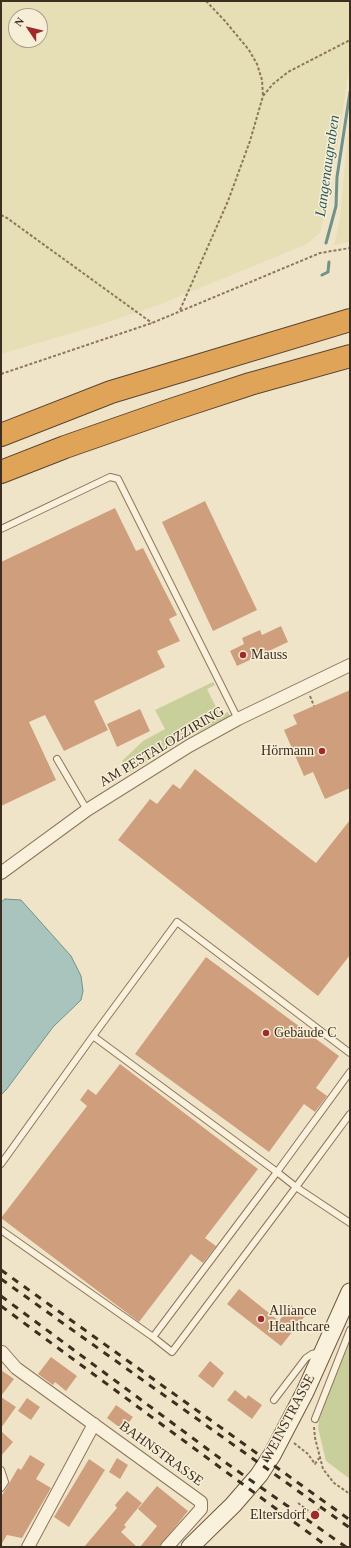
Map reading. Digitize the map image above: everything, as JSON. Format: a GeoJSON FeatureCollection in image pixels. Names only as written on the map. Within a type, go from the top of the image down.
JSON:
{"type":"FeatureCollection","features":[{"type":"Feature","properties":{"kind":"highway"},"geometry":{"type":"LineString","coordinates":[[1,435],[111,392],[350,320]]}},
{"type":"Feature","properties":{"kind":"highway"},"geometry":{"type":"LineString","coordinates":[[1,472],[65,447],[250,384],[350,356]]}},
{"type":"Feature","properties":{"kind":"highway"},"geometry":{"type":"LineString","coordinates":[[1,488],[82,454],[184,417],[223,399],[250,384]]}},
{"type":"Feature","properties":{"kind":"main road","name":"WEINSTRASSE"},"geometry":{"type":"LineString","coordinates":[[196,1545],[242,1495],[272,1455],[301,1399],[350,1292]]}},
{"type":"Feature","properties":{"kind":"street","name":"AM PESTALOZZIRING"},"geometry":{"type":"LineString","coordinates":[[1,873],[87,810],[189,746],[238,719],[350,665]]}},
{"type":"Feature","properties":{"kind":"street","name":"BAHNSTRASSE"},"geometry":{"type":"LineString","coordinates":[[2,1352],[16,1368],[201,1502],[201,1509],[167,1547]]}},
{"type":"Feature","properties":{"kind":"street"},"geometry":{"type":"LineString","coordinates":[[28,1547],[94,1424]]}},
{"type":"Feature","properties":{"kind":"lane"},"geometry":{"type":"LineString","coordinates":[[1,529],[110,477],[118,479],[238,719]]}},
{"type":"Feature","properties":{"kind":"lane"},"geometry":{"type":"LineString","coordinates":[[57,759],[87,810]]}},
{"type":"Feature","properties":{"kind":"lane"},"geometry":{"type":"LineString","coordinates":[[1,1164],[177,922],[350,1053]]}},
{"type":"Feature","properties":{"kind":"lane"},"geometry":{"type":"LineString","coordinates":[[93,1036],[296,1187],[350,1223]]}},
{"type":"Feature","properties":{"kind":"lane"},"geometry":{"type":"LineString","coordinates":[[153,1337],[350,1072]]}},
{"type":"Feature","properties":{"kind":"lane"},"geometry":{"type":"LineString","coordinates":[[1,1230],[172,1352],[350,1114]]}},
{"type":"Feature","properties":{"kind":"lane"},"geometry":{"type":"LineString","coordinates":[[315,1419],[350,1330]]}},
{"type":"Feature","properties":{"kind":"lane"},"geometry":{"type":"LineString","coordinates":[[274,1400],[306,1358],[312,1354],[322,1352]]}},
{"type":"Feature","properties":{"kind":"lane"},"geometry":{"type":"LineString","coordinates":[[1,1470],[5,1482],[1,1488]]}},
{"type":"Feature","properties":{"kind":"path"},"geometry":{"type":"LineString","coordinates":[[206,1],[249,50],[257,64],[262,80],[264,96]]}},
{"type":"Feature","properties":{"kind":"path"},"geometry":{"type":"LineString","coordinates":[[179,311],[228,201],[250,142],[264,96],[273,84],[288,72],[350,40]]}},
{"type":"Feature","properties":{"kind":"path"},"geometry":{"type":"LineString","coordinates":[[1,215],[152,323]]}},
{"type":"Feature","properties":{"kind":"path"},"geometry":{"type":"LineString","coordinates":[[1,374],[152,323],[320,253],[350,248]]}},
{"type":"Feature","properties":{"kind":"path"},"geometry":{"type":"LineString","coordinates":[[309,696],[314,706]]}},
{"type":"Feature","properties":{"kind":"path"},"geometry":{"type":"LineString","coordinates":[[315,1419],[315,1438],[319,1458],[328,1476],[334,1483],[350,1494]]}},
{"type":"Feature","properties":{"kind":"path"},"geometry":{"type":"LineString","coordinates":[[299,1447],[315,1464],[319,1458]]}},
{"type":"Feature","properties":{"kind":"path"},"geometry":{"type":"LineString","coordinates":[[298,1503],[314,1515],[319,1509]]}},
{"type":"Feature","properties":{"kind":"shaded area"},"geometry":{"type":"Polygon","coordinates":[[[1,1],[350,1],[350,60],[340,131],[320,233],[307,244],[161,304],[99,325],[1,354],[1,1]]]}},
{"type":"Feature","properties":{"kind":"shaded area"},"geometry":{"type":"Polygon","coordinates":[[[350,108],[350,242],[334,245],[340,219],[350,108]]]}},
{"type":"Feature","properties":{"kind":"green space"},"geometry":{"type":"Polygon","coordinates":[[[213,682],[215,685],[207,689],[220,715],[228,712],[230,716],[188,737],[129,773],[122,761],[143,741],[165,729],[155,710],[213,682]]]}},
{"type":"Feature","properties":{"kind":"green space"},"geometry":{"type":"Polygon","coordinates":[[[350,1339],[350,1479],[326,1461],[318,1428],[319,1419],[350,1339]]]}},
{"type":"Feature","properties":{"kind":"water"},"geometry":{"type":"Polygon","coordinates":[[[5,899],[21,900],[71,956],[81,976],[83,991],[81,1000],[53,1027],[1,1095],[1,902],[5,899]]]}},
{"type":"Feature","properties":{"kind":"building"},"geometry":{"type":"Polygon","coordinates":[[[205,501],[257,610],[213,631],[162,522],[205,501]]]}},
{"type":"Feature","properties":{"kind":"building"},"geometry":{"type":"Polygon","coordinates":[[[115,508],[136,551],[143,548],[177,615],[169,619],[180,641],[157,651],[165,667],[94,701],[108,730],[64,751],[45,715],[29,722],[56,780],[1,806],[1,562],[115,508]]]}},
{"type":"Feature","properties":{"kind":"building"},"geometry":{"type":"Polygon","coordinates":[[[281,626],[288,642],[237,666],[230,651],[244,644],[242,638],[260,630],[262,635],[281,626]]]}},
{"type":"Feature","properties":{"kind":"building","name":"Hörmann"},"geometry":{"type":"Polygon","coordinates":[[[350,690],[350,788],[325,799],[313,772],[304,776],[284,730],[297,724],[293,715],[350,690]]]}},
{"type":"Feature","properties":{"kind":"building"},"geometry":{"type":"Polygon","coordinates":[[[140,709],[150,731],[117,747],[107,724],[140,709]]]}},
{"type":"Feature","properties":{"kind":"building"},"geometry":{"type":"Polygon","coordinates":[[[195,769],[316,863],[350,820],[350,955],[318,996],[118,840],[150,799],[157,804],[173,784],[180,789],[195,769]]]}},
{"type":"Feature","properties":{"kind":"building"},"geometry":{"type":"Polygon","coordinates":[[[206,957],[339,1056],[316,1088],[327,1096],[315,1112],[304,1104],[269,1152],[135,1054],[206,957]]]}},
{"type":"Feature","properties":{"kind":"building"},"geometry":{"type":"Polygon","coordinates":[[[120,1064],[258,1169],[205,1238],[216,1246],[203,1263],[191,1254],[139,1322],[1,1218],[87,1106],[80,1100],[88,1089],[96,1095],[120,1064]]]}},
{"type":"Feature","properties":{"kind":"building","name":"Alliance Healthcare"},"geometry":{"type":"Polygon","coordinates":[[[239,1289],[279,1321],[291,1305],[305,1316],[281,1346],[227,1304],[239,1289]]]}},
{"type":"Feature","properties":{"kind":"building"},"geometry":{"type":"Polygon","coordinates":[[[51,1357],[77,1376],[66,1391],[55,1382],[53,1385],[38,1374],[51,1357]]]}},
{"type":"Feature","properties":{"kind":"building"},"geometry":{"type":"Polygon","coordinates":[[[210,1361],[224,1373],[213,1388],[198,1376],[210,1361]]]}},
{"type":"Feature","properties":{"kind":"building"},"geometry":{"type":"Polygon","coordinates":[[[1,1370],[14,1379],[1,1396],[1,1370]]]}},
{"type":"Feature","properties":{"kind":"building"},"geometry":{"type":"Polygon","coordinates":[[[235,1390],[246,1399],[248,1395],[262,1405],[252,1419],[227,1400],[235,1390]]]}},
{"type":"Feature","properties":{"kind":"building"},"geometry":{"type":"Polygon","coordinates":[[[1,1397],[16,1407],[1,1428],[1,1397]]]}},
{"type":"Feature","properties":{"kind":"building"},"geometry":{"type":"Polygon","coordinates":[[[27,1398],[40,1407],[31,1420],[18,1411],[27,1398]]]}},
{"type":"Feature","properties":{"kind":"building"},"geometry":{"type":"Polygon","coordinates":[[[116,1405],[133,1417],[123,1430],[107,1418],[116,1405]]]}},
{"type":"Feature","properties":{"kind":"building"},"geometry":{"type":"Polygon","coordinates":[[[1,1431],[13,1442],[1,1456],[1,1431]]]}},
{"type":"Feature","properties":{"kind":"building"},"geometry":{"type":"Polygon","coordinates":[[[30,1455],[45,1464],[36,1479],[51,1488],[22,1538],[7,1535],[1,1545],[1,1497],[18,1468],[21,1470],[30,1455]]]}},
{"type":"Feature","properties":{"kind":"building"},"geometry":{"type":"Polygon","coordinates":[[[117,1458],[128,1465],[120,1479],[109,1472],[117,1458]]]}},
{"type":"Feature","properties":{"kind":"building"},"geometry":{"type":"Polygon","coordinates":[[[89,1459],[105,1470],[69,1527],[54,1517],[89,1459]]]}},
{"type":"Feature","properties":{"kind":"building"},"geometry":{"type":"Polygon","coordinates":[[[157,1486],[188,1511],[159,1547],[140,1547],[157,1526],[138,1509],[157,1486]]]}},
{"type":"Feature","properties":{"kind":"building"},"geometry":{"type":"Polygon","coordinates":[[[127,1491],[142,1503],[124,1525],[126,1527],[121,1532],[137,1547],[84,1547],[117,1508],[115,1505],[127,1491]]]}},
{"type":"Feature","properties":{"kind":"waterway","name":"Langenaugraben"},"geometry":{"type":"LineString","coordinates":[[326,243],[336,206],[337,177],[350,92]]}},
{"type":"Feature","properties":{"kind":"waterway","name":"Langenaugraben"},"geometry":{"type":"LineString","coordinates":[[322,275],[328,272],[329,262]]}},
{"type":"Feature","properties":{"kind":"railway"},"geometry":{"type":"LineString","coordinates":[[1,1270],[350,1520]]}},
{"type":"Feature","properties":{"kind":"railway"},"geometry":{"type":"LineString","coordinates":[[1,1279],[350,1528]]}},
{"type":"Feature","properties":{"kind":"railway"},"geometry":{"type":"LineString","coordinates":[[1,1296],[229,1465],[346,1547]]}},
{"type":"Feature","properties":{"kind":"railway"},"geometry":{"type":"LineString","coordinates":[[1,1306],[328,1547]]}},
{"type":"Feature","properties":{"kind":"place","name":"Mauss"},"geometry":{"type":"Point","coordinates":[243,655]}},
{"type":"Feature","properties":{"kind":"place","name":"Hörmann"},"geometry":{"type":"Point","coordinates":[322,751]}},
{"type":"Feature","properties":{"kind":"place","name":"Gebäude C"},"geometry":{"type":"Point","coordinates":[266,1033]}},
{"type":"Feature","properties":{"kind":"place","name":"Alliance Healthcare"},"geometry":{"type":"Point","coordinates":[261,1319]}},
{"type":"Feature","properties":{"kind":"place","name":"Eltersdorf"},"geometry":{"type":"Point","coordinates":[315,1515]}}]}
